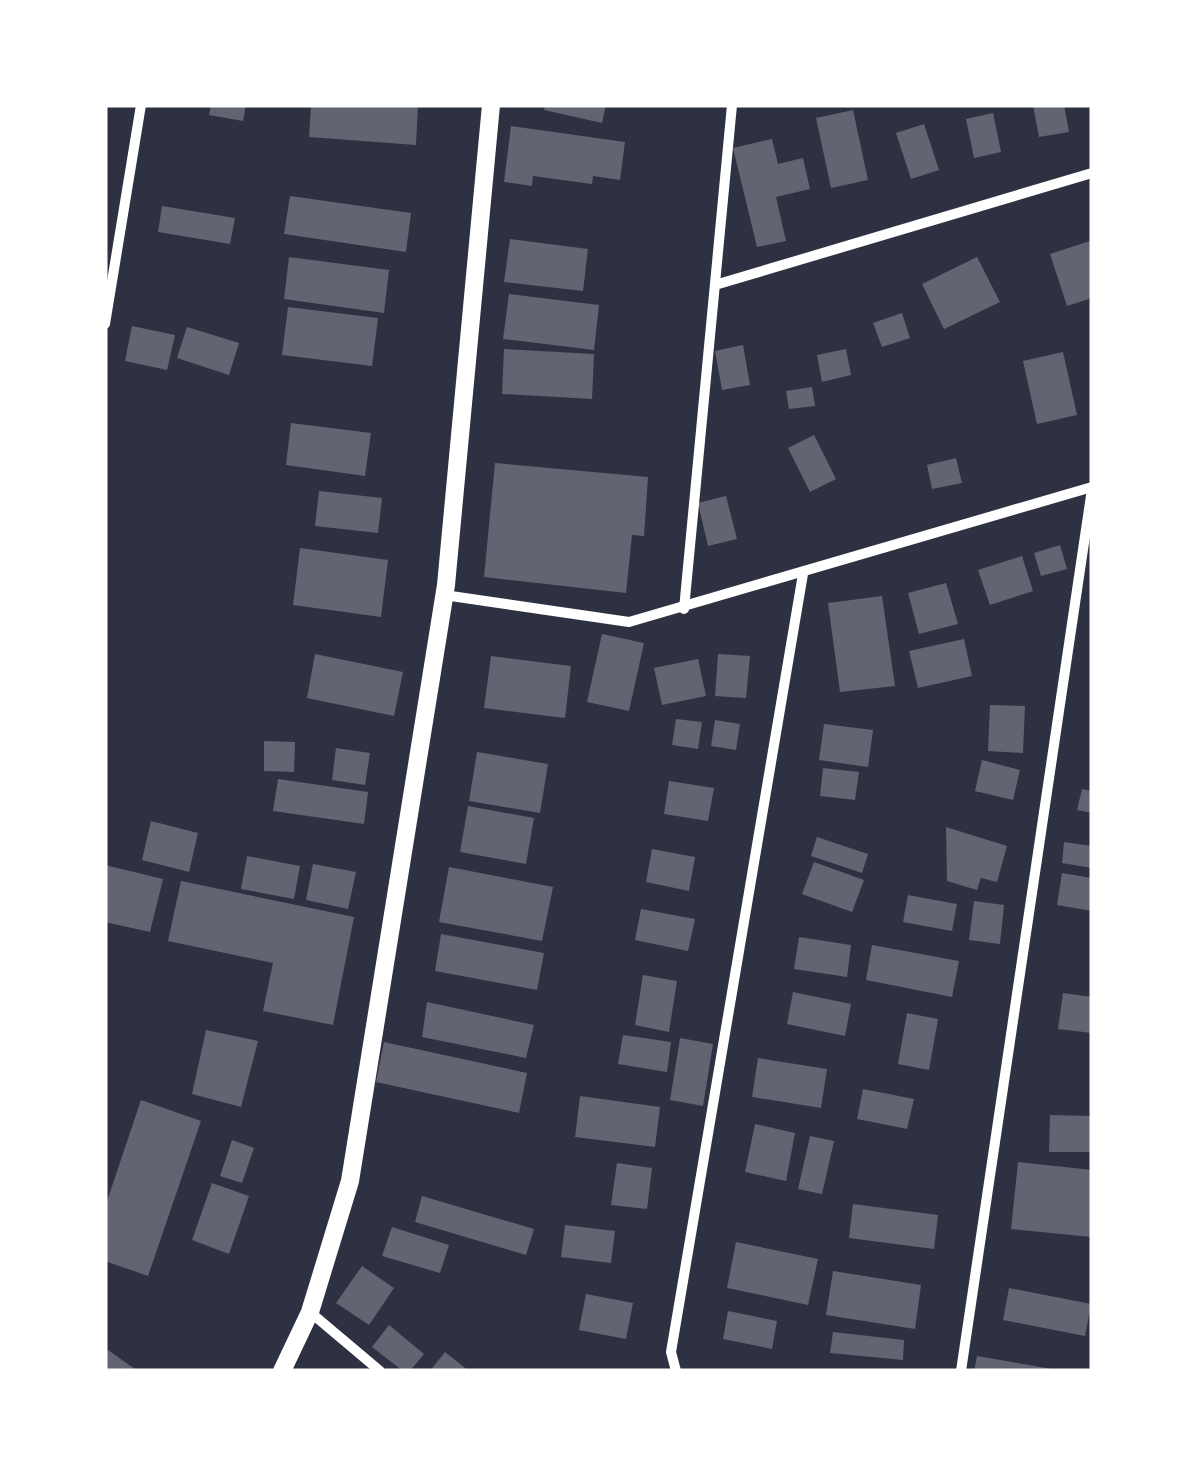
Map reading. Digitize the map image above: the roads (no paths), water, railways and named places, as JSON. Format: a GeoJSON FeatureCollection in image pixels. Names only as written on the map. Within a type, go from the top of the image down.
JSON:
{"type":"FeatureCollection","features":[{"type":"Feature","properties":{"kind":"street"},"geometry":{"type":"LineString","coordinates":[[105,324],[141,105]]}},
{"type":"Feature","properties":{"kind":"street"},"geometry":{"type":"LineString","coordinates":[[282,1371],[310,1312],[350,1180],[444,595],[492,105]]}},
{"type":"Feature","properties":{"kind":"street"},"geometry":{"type":"LineString","coordinates":[[684,609],[732,105]]}},
{"type":"Feature","properties":{"kind":"street"},"geometry":{"type":"LineString","coordinates":[[714,285],[1092,172]]}},
{"type":"Feature","properties":{"kind":"street"},"geometry":{"type":"LineString","coordinates":[[444,595],[630,622],[1092,488],[961,1371]]}},
{"type":"Feature","properties":{"kind":"street"},"geometry":{"type":"LineString","coordinates":[[676,1371],[671,1352],[803,574]]}},
{"type":"Feature","properties":{"kind":"street"},"geometry":{"type":"LineString","coordinates":[[310,1312],[380,1371]]}}]}
